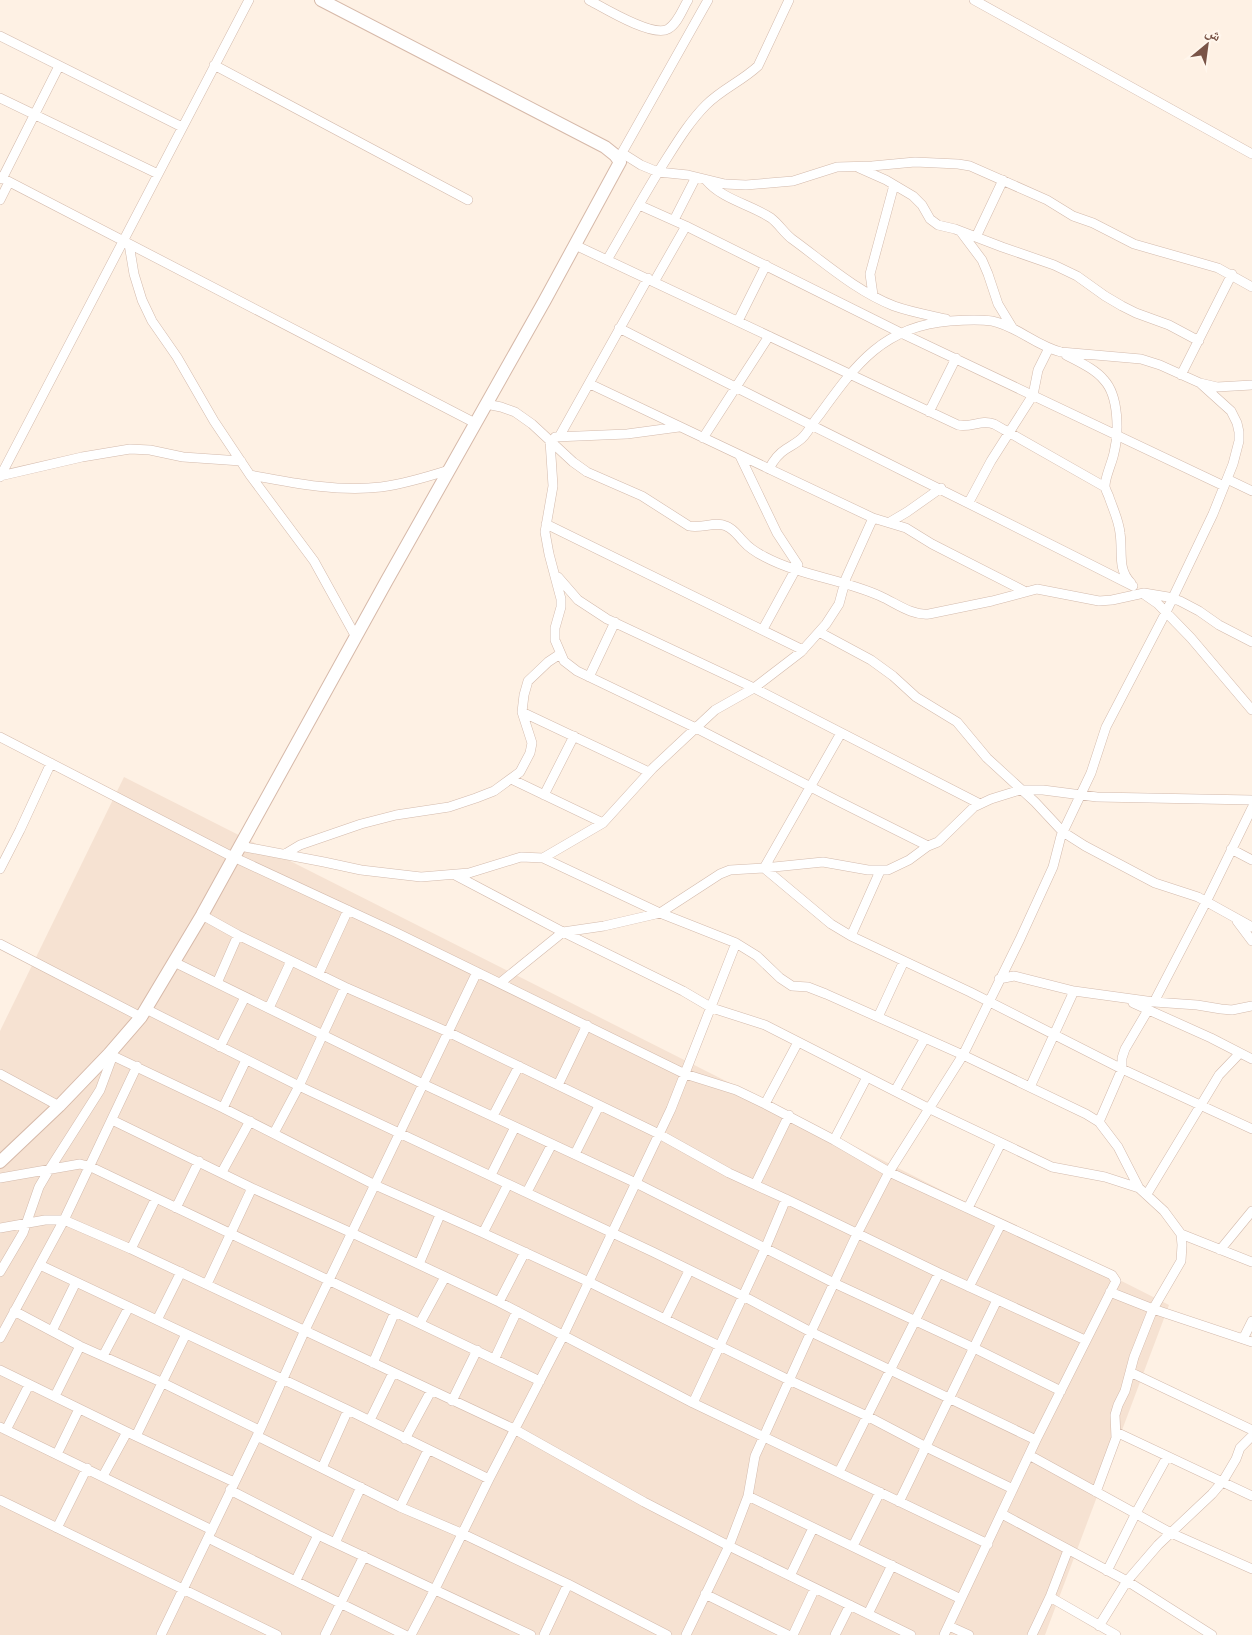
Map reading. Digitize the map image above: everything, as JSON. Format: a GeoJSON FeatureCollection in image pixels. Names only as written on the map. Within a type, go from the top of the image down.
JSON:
{"type":"FeatureCollection","features":[{"type":"Feature","properties":{"kind":"street"},"geometry":{"type":"LineString","coordinates":[[0,476],[126,242],[158,174],[249,0]]}},
{"type":"Feature","properties":{"kind":"street"},"geometry":{"type":"LineString","coordinates":[[320,0],[531,108],[620,156],[658,172],[696,177],[725,184],[763,185],[800,179],[837,166],[915,162],[958,164],[975,167],[1047,200],[1073,216],[1092,223],[1134,244],[1214,266],[1232,274],[1252,287]]}},
{"type":"Feature","properties":{"kind":"street"},"geometry":{"type":"LineString","coordinates":[[589,0],[641,26],[658,32],[666,30],[674,24],[688,0]]}},
{"type":"Feature","properties":{"kind":"street"},"geometry":{"type":"LineString","coordinates":[[0,1162],[111,1054],[144,1013],[202,915],[618,168],[620,156],[708,0]]}},
{"type":"Feature","properties":{"kind":"street"},"geometry":{"type":"LineString","coordinates":[[607,260],[678,140],[706,105],[728,86],[750,74],[758,66],[789,0]]}},
{"type":"Feature","properties":{"kind":"street"},"geometry":{"type":"LineString","coordinates":[[974,0],[1252,154]]}},
{"type":"Feature","properties":{"kind":"street"},"geometry":{"type":"LineString","coordinates":[[0,36],[182,127]]}},
{"type":"Feature","properties":{"kind":"street"},"geometry":{"type":"LineString","coordinates":[[214,65],[468,200]]}},
{"type":"Feature","properties":{"kind":"street"},"geometry":{"type":"LineString","coordinates":[[0,200],[4,179],[33,115],[59,66]]}},
{"type":"Feature","properties":{"kind":"street"},"geometry":{"type":"LineString","coordinates":[[0,98],[158,174]]}},
{"type":"Feature","properties":{"kind":"street"},"geometry":{"type":"LineString","coordinates":[[853,166],[873,174],[916,198],[934,223],[960,230],[1072,273],[1122,306],[1169,325],[1199,341]]}},
{"type":"Feature","properties":{"kind":"street"},"geometry":{"type":"LineString","coordinates":[[674,220],[696,177]]}},
{"type":"Feature","properties":{"kind":"street"},"geometry":{"type":"LineString","coordinates":[[4,179],[475,423]]}},
{"type":"Feature","properties":{"kind":"street"},"geometry":{"type":"LineString","coordinates":[[706,180],[718,191],[770,217],[789,237],[810,251],[831,270],[873,296],[899,308],[954,321]]}},
{"type":"Feature","properties":{"kind":"street"},"geometry":{"type":"LineString","coordinates":[[976,237],[1004,180]]}},
{"type":"Feature","properties":{"kind":"street"},"geometry":{"type":"LineString","coordinates":[[873,296],[870,274],[894,185]]}},
{"type":"Feature","properties":{"kind":"street"},"geometry":{"type":"LineString","coordinates":[[639,205],[674,220],[900,332],[1118,435],[1225,483],[1252,491]]}},
{"type":"Feature","properties":{"kind":"street"},"geometry":{"type":"LineString","coordinates":[[559,437],[620,328],[686,226]]}},
{"type":"Feature","properties":{"kind":"street"},"geometry":{"type":"LineString","coordinates":[[960,230],[982,260],[998,304],[1012,328]]}},
{"type":"Feature","properties":{"kind":"street"},"geometry":{"type":"LineString","coordinates":[[126,242],[147,312],[177,357],[214,421],[240,461],[314,562],[356,637]]}},
{"type":"Feature","properties":{"kind":"street"},"geometry":{"type":"LineString","coordinates":[[575,245],[958,426],[970,426],[985,422],[994,424],[1105,487]]}},
{"type":"Feature","properties":{"kind":"street"},"geometry":{"type":"LineString","coordinates":[[738,321],[766,266]]}},
{"type":"Feature","properties":{"kind":"street"},"geometry":{"type":"LineString","coordinates":[[1181,375],[1232,274]]}},
{"type":"Feature","properties":{"kind":"street"},"geometry":{"type":"LineString","coordinates":[[769,469],[780,453],[802,439],[850,375],[878,346],[900,332],[928,324],[954,321],[992,321],[1012,328],[1049,348],[1061,352],[1094,371],[1104,380],[1110,388],[1114,400],[1118,435],[1105,487],[1117,518],[1120,532],[1120,557],[1122,570],[1126,578],[1152,599],[1191,638],[1252,710]]}},
{"type":"Feature","properties":{"kind":"street"},"geometry":{"type":"LineString","coordinates":[[620,328],[1134,586]]}},
{"type":"Feature","properties":{"kind":"street"},"geometry":{"type":"LineString","coordinates":[[703,438],[768,336]]}},
{"type":"Feature","properties":{"kind":"street"},"geometry":{"type":"LineString","coordinates":[[969,502],[991,461],[1033,395],[1039,367],[1049,348]]}},
{"type":"Feature","properties":{"kind":"street"},"geometry":{"type":"LineString","coordinates":[[1061,352],[1141,359],[1200,383],[1217,387],[1252,385]]}},
{"type":"Feature","properties":{"kind":"street"},"geometry":{"type":"LineString","coordinates":[[929,412],[956,358]]}},
{"type":"Feature","properties":{"kind":"street"},"geometry":{"type":"LineString","coordinates":[[686,1635],[729,1546],[748,1496],[752,1464],[811,1332],[890,1172],[964,1055],[1053,867],[1063,832],[1091,773],[1106,727],[1166,612],[1213,514],[1233,464],[1239,441],[1237,423],[1231,411],[1200,383]]}},
{"type":"Feature","properties":{"kind":"street"},"geometry":{"type":"LineString","coordinates":[[590,384],[873,518],[906,528],[932,544],[1026,592]]}},
{"type":"Feature","properties":{"kind":"street"},"geometry":{"type":"LineString","coordinates":[[486,404],[501,406],[515,412],[587,472],[642,496],[689,526],[695,528],[718,524],[725,525],[757,553],[774,561],[872,592],[908,610],[924,614],[1043,589],[1099,601],[1144,594],[1172,599],[1199,611],[1228,630],[1252,642]]}},
{"type":"Feature","properties":{"kind":"street"},"geometry":{"type":"LineString","coordinates":[[548,438],[627,434],[680,426]]}},
{"type":"Feature","properties":{"kind":"street"},"geometry":{"type":"LineString","coordinates":[[548,438],[553,486],[546,524],[546,542],[561,607],[554,633],[555,640],[560,654],[568,666],[696,728],[928,846]]}},
{"type":"Feature","properties":{"kind":"street"},"geometry":{"type":"LineString","coordinates":[[0,476],[82,456],[130,449],[150,450],[189,457],[240,461]]}},
{"type":"Feature","properties":{"kind":"street"},"geometry":{"type":"LineString","coordinates":[[740,456],[777,532],[797,564],[763,629]]}},
{"type":"Feature","properties":{"kind":"street"},"geometry":{"type":"LineString","coordinates":[[250,475],[296,484],[359,488],[381,487],[402,483],[449,470]]}},
{"type":"Feature","properties":{"kind":"street"},"geometry":{"type":"LineString","coordinates":[[890,522],[941,488]]}},
{"type":"Feature","properties":{"kind":"street"},"geometry":{"type":"LineString","coordinates":[[543,858],[603,823],[649,772],[715,710],[754,688],[804,650],[830,620],[839,604],[844,584],[873,518]]}},
{"type":"Feature","properties":{"kind":"street"},"geometry":{"type":"LineString","coordinates":[[546,524],[804,650]]}},
{"type":"Feature","properties":{"kind":"street"},"geometry":{"type":"LineString","coordinates":[[554,571],[578,600],[598,613],[754,688],[980,804]]}},
{"type":"Feature","properties":{"kind":"street"},"geometry":{"type":"LineString","coordinates":[[589,677],[615,622]]}},
{"type":"Feature","properties":{"kind":"street"},"geometry":{"type":"LineString","coordinates":[[820,632],[872,660],[916,697],[952,718],[963,728],[987,758],[1063,832],[1085,846],[1155,883],[1187,893],[1252,927]]}},
{"type":"Feature","properties":{"kind":"street"},"geometry":{"type":"LineString","coordinates":[[284,854],[300,845],[361,824],[396,815],[449,807],[494,791],[520,772],[530,753],[532,743],[522,712],[528,681],[548,662],[560,654]]}},
{"type":"Feature","properties":{"kind":"street"},"geometry":{"type":"LineString","coordinates":[[522,712],[649,772]]}},
{"type":"Feature","properties":{"kind":"street"},"geometry":{"type":"LineString","coordinates":[[764,868],[841,733]]}},
{"type":"Feature","properties":{"kind":"street"},"geometry":{"type":"LineString","coordinates":[[544,795],[574,736]]}},
{"type":"Feature","properties":{"kind":"street"},"geometry":{"type":"LineString","coordinates":[[0,737],[237,851],[348,910],[685,1074],[736,1090],[789,1115],[890,1172],[1112,1275],[1116,1281],[1036,1440],[944,1635]]}},
{"type":"Feature","properties":{"kind":"street"},"geometry":{"type":"LineString","coordinates":[[0,869],[51,763]]}},
{"type":"Feature","properties":{"kind":"street"},"geometry":{"type":"LineString","coordinates":[[510,779],[603,823]]}},
{"type":"Feature","properties":{"kind":"street"},"geometry":{"type":"LineString","coordinates":[[500,983],[563,932],[604,926],[660,913],[720,874],[730,870],[823,862],[880,871],[898,866],[928,846],[938,842],[974,807],[991,799],[1020,790],[1043,790],[1081,795],[1136,798],[1252,800]]}},
{"type":"Feature","properties":{"kind":"street"},"geometry":{"type":"LineString","coordinates":[[1099,1122],[1122,1069],[1122,1058],[1125,1049],[1151,1006],[1206,902],[1252,808]]}},
{"type":"Feature","properties":{"kind":"street"},"geometry":{"type":"LineString","coordinates":[[1231,850],[1252,860]]}},
{"type":"Feature","properties":{"kind":"street"},"geometry":{"type":"LineString","coordinates":[[237,851],[284,854],[361,870],[421,877],[468,873],[520,857],[543,858],[660,913],[736,944],[757,956],[780,978],[792,986],[808,987],[964,1055],[1099,1122],[1118,1148],[1143,1191],[1164,1211],[1181,1234],[1183,1252],[1181,1261],[1153,1309],[1134,1357],[1125,1391],[1116,1410],[1114,1444],[1096,1492]]}},
{"type":"Feature","properties":{"kind":"street"},"geometry":{"type":"LineString","coordinates":[[764,868],[831,924],[851,936],[989,1002],[1122,1069],[1252,1129]]}},
{"type":"Feature","properties":{"kind":"street"},"geometry":{"type":"LineString","coordinates":[[851,936],[880,871]]}},
{"type":"Feature","properties":{"kind":"street"},"geometry":{"type":"LineString","coordinates":[[455,875],[563,932],[683,991],[712,1008],[765,1025],[930,1109],[1052,1167],[1105,1177],[1143,1191]]}},
{"type":"Feature","properties":{"kind":"street"},"geometry":{"type":"LineString","coordinates":[[319,974],[348,910]]}},
{"type":"Feature","properties":{"kind":"street"},"geometry":{"type":"LineString","coordinates":[[202,915],[291,961],[448,1032],[659,1134],[729,1173],[786,1198],[968,1287],[1086,1340]]}},
{"type":"Feature","properties":{"kind":"street"},"geometry":{"type":"LineString","coordinates":[[1235,919],[1252,942]]}},
{"type":"Feature","properties":{"kind":"street"},"geometry":{"type":"LineString","coordinates":[[216,983],[238,934]]}},
{"type":"Feature","properties":{"kind":"street"},"geometry":{"type":"LineString","coordinates":[[0,944],[220,1047],[399,1134],[527,1192],[1036,1440]]}},
{"type":"Feature","properties":{"kind":"street"},"geometry":{"type":"LineString","coordinates":[[411,1635],[488,1479],[563,1336],[671,1109],[736,944]]}},
{"type":"Feature","properties":{"kind":"street"},"geometry":{"type":"LineString","coordinates":[[269,1008],[291,961]]}},
{"type":"Feature","properties":{"kind":"street"},"geometry":{"type":"LineString","coordinates":[[878,1017],[904,961]]}},
{"type":"Feature","properties":{"kind":"street"},"geometry":{"type":"LineString","coordinates":[[174,962],[423,1084],[636,1183],[834,1284],[915,1320],[1060,1391]]}},
{"type":"Feature","properties":{"kind":"street"},"geometry":{"type":"LineString","coordinates":[[162,1635],[305,1330],[477,972]]}},
{"type":"Feature","properties":{"kind":"street"},"geometry":{"type":"LineString","coordinates":[[999,980],[1007,977],[1024,978],[1074,991],[1124,999],[1151,1006],[1252,1059]]}},
{"type":"Feature","properties":{"kind":"street"},"geometry":{"type":"LineString","coordinates":[[274,1133],[299,1086],[346,987]]}},
{"type":"Feature","properties":{"kind":"street"},"geometry":{"type":"LineString","coordinates":[[1030,1087],[1074,991]]}},
{"type":"Feature","properties":{"kind":"street"},"geometry":{"type":"LineString","coordinates":[[220,1047],[245,997]]}},
{"type":"Feature","properties":{"kind":"street"},"geometry":{"type":"LineString","coordinates":[[1151,1006],[1197,1005],[1232,1010],[1252,1006]]}},
{"type":"Feature","properties":{"kind":"street"},"geometry":{"type":"LineString","coordinates":[[558,1085],[587,1025]]}},
{"type":"Feature","properties":{"kind":"street"},"geometry":{"type":"LineString","coordinates":[[895,1091],[925,1038]]}},
{"type":"Feature","properties":{"kind":"street"},"geometry":{"type":"LineString","coordinates":[[765,1104],[798,1042]]}},
{"type":"Feature","properties":{"kind":"street"},"geometry":{"type":"LineString","coordinates":[[1143,1191],[1218,1075],[1240,1053]]}},
{"type":"Feature","properties":{"kind":"street"},"geometry":{"type":"LineString","coordinates":[[111,1054],[250,1121],[375,1185],[589,1282],[867,1416],[1013,1489]]}},
{"type":"Feature","properties":{"kind":"street"},"geometry":{"type":"LineString","coordinates":[[0,1272],[27,1223],[39,1187],[48,1170],[100,1090],[111,1054]]}},
{"type":"Feature","properties":{"kind":"street"},"geometry":{"type":"LineString","coordinates":[[223,1108],[246,1060]]}},
{"type":"Feature","properties":{"kind":"street"},"geometry":{"type":"LineString","coordinates":[[0,1338],[91,1167],[137,1066]]}},
{"type":"Feature","properties":{"kind":"street"},"geometry":{"type":"LineString","coordinates":[[493,1116],[519,1066]]}},
{"type":"Feature","properties":{"kind":"street"},"geometry":{"type":"LineString","coordinates":[[0,1074],[59,1106]]}},
{"type":"Feature","properties":{"kind":"street"},"geometry":{"type":"LineString","coordinates":[[834,1140],[866,1076]]}},
{"type":"Feature","properties":{"kind":"street"},"geometry":{"type":"LineString","coordinates":[[574,1154],[598,1106]]}},
{"type":"Feature","properties":{"kind":"street"},"geometry":{"type":"LineString","coordinates":[[755,1185],[789,1115]]}},
{"type":"Feature","properties":{"kind":"street"},"geometry":{"type":"LineString","coordinates":[[112,1120],[252,1188],[499,1302],[693,1402],[988,1544]]}},
{"type":"Feature","properties":{"kind":"street"},"geometry":{"type":"LineString","coordinates":[[222,1172],[250,1121]]}},
{"type":"Feature","properties":{"kind":"street"},"geometry":{"type":"LineString","coordinates":[[491,1175],[515,1127]]}},
{"type":"Feature","properties":{"kind":"street"},"geometry":{"type":"LineString","coordinates":[[968,1208],[1001,1143]]}},
{"type":"Feature","properties":{"kind":"street"},"geometry":{"type":"LineString","coordinates":[[527,1192],[552,1144]]}},
{"type":"Feature","properties":{"kind":"street"},"geometry":{"type":"LineString","coordinates":[[176,1208],[199,1161]]}},
{"type":"Feature","properties":{"kind":"street"},"geometry":{"type":"LineString","coordinates":[[0,1178],[80,1164],[91,1167],[540,1381]]}},
{"type":"Feature","properties":{"kind":"street"},"geometry":{"type":"LineString","coordinates":[[483,1233],[508,1184]]}},
{"type":"Feature","properties":{"kind":"street"},"geometry":{"type":"LineString","coordinates":[[207,1284],[252,1188]]}},
{"type":"Feature","properties":{"kind":"street"},"geometry":{"type":"LineString","coordinates":[[131,1249],[156,1198]]}},
{"type":"Feature","properties":{"kind":"street"},"geometry":{"type":"LineString","coordinates":[[693,1402],[765,1249],[786,1198]]}},
{"type":"Feature","properties":{"kind":"street"},"geometry":{"type":"LineString","coordinates":[[1220,1250],[1252,1211]]}},
{"type":"Feature","properties":{"kind":"street"},"geometry":{"type":"LineString","coordinates":[[419,1264],[440,1215]]}},
{"type":"Feature","properties":{"kind":"street"},"geometry":{"type":"LineString","coordinates":[[0,1228],[45,1220],[64,1220],[131,1249],[514,1430],[729,1546],[911,1635]]}},
{"type":"Feature","properties":{"kind":"street"},"geometry":{"type":"LineString","coordinates":[[968,1287],[1001,1224]]}},
{"type":"Feature","properties":{"kind":"street"},"geometry":{"type":"LineString","coordinates":[[1181,1234],[1252,1262]]}},
{"type":"Feature","properties":{"kind":"street"},"geometry":{"type":"LineString","coordinates":[[499,1302],[525,1252]]}},
{"type":"Feature","properties":{"kind":"street"},"geometry":{"type":"LineString","coordinates":[[40,1265],[370,1420],[488,1479]]}},
{"type":"Feature","properties":{"kind":"street"},"geometry":{"type":"LineString","coordinates":[[665,1319],[689,1271]]}},
{"type":"Feature","properties":{"kind":"street"},"geometry":{"type":"LineString","coordinates":[[157,1320],[181,1272]]}},
{"type":"Feature","properties":{"kind":"street"},"geometry":{"type":"LineString","coordinates":[[840,1472],[939,1273]]}},
{"type":"Feature","properties":{"kind":"street"},"geometry":{"type":"LineString","coordinates":[[420,1323],[445,1277]]}},
{"type":"Feature","properties":{"kind":"street"},"geometry":{"type":"LineString","coordinates":[[52,1331],[76,1282]]}},
{"type":"Feature","properties":{"kind":"street"},"geometry":{"type":"LineString","coordinates":[[1110,1292],[1153,1309],[1248,1341],[1252,1321]]}},
{"type":"Feature","properties":{"kind":"street"},"geometry":{"type":"LineString","coordinates":[[899,1502],[997,1300]]}},
{"type":"Feature","properties":{"kind":"street"},"geometry":{"type":"LineString","coordinates":[[103,1356],[129,1307]]}},
{"type":"Feature","properties":{"kind":"street"},"geometry":{"type":"LineString","coordinates":[[14,1311],[80,1346],[161,1382],[322,1468],[400,1507],[461,1533],[568,1584],[667,1635]]}},
{"type":"Feature","properties":{"kind":"street"},"geometry":{"type":"LineString","coordinates":[[494,1358],[517,1311]]}},
{"type":"Feature","properties":{"kind":"street"},"geometry":{"type":"LineString","coordinates":[[373,1362],[395,1312]]}},
{"type":"Feature","properties":{"kind":"street"},"geometry":{"type":"LineString","coordinates":[[103,1476],[131,1434],[186,1334]]}},
{"type":"Feature","properties":{"kind":"street"},"geometry":{"type":"LineString","coordinates":[[56,1396],[80,1346]]}},
{"type":"Feature","properties":{"kind":"street"},"geometry":{"type":"LineString","coordinates":[[452,1401],[477,1350]]}},
{"type":"Feature","properties":{"kind":"street"},"geometry":{"type":"LineString","coordinates":[[0,1370],[56,1396],[232,1486],[318,1535],[435,1589],[511,1631],[531,1635]]}},
{"type":"Feature","properties":{"kind":"street"},"geometry":{"type":"LineString","coordinates":[[1130,1372],[1252,1430]]}},
{"type":"Feature","properties":{"kind":"street"},"geometry":{"type":"LineString","coordinates":[[370,1420],[394,1374]]}},
{"type":"Feature","properties":{"kind":"street"},"geometry":{"type":"LineString","coordinates":[[29,1385],[3,1428],[103,1476],[296,1580],[405,1635]]}},
{"type":"Feature","properties":{"kind":"street"},"geometry":{"type":"LineString","coordinates":[[405,1439],[430,1391]]}},
{"type":"Feature","properties":{"kind":"street"},"geometry":{"type":"LineString","coordinates":[[57,1454],[79,1409]]}},
{"type":"Feature","properties":{"kind":"street"},"geometry":{"type":"LineString","coordinates":[[322,1468],[348,1410]]}},
{"type":"Feature","properties":{"kind":"street"},"geometry":{"type":"LineString","coordinates":[[1116,1432],[1252,1496]]}},
{"type":"Feature","properties":{"kind":"street"},"geometry":{"type":"LineString","coordinates":[[1099,1626],[1127,1581],[1158,1545],[1212,1494],[1236,1459],[1240,1448],[1252,1436]]}},
{"type":"Feature","properties":{"kind":"street"},"geometry":{"type":"LineString","coordinates":[[400,1507],[428,1450]]}},
{"type":"Feature","properties":{"kind":"street"},"geometry":{"type":"LineString","coordinates":[[1029,1455],[1171,1533],[1252,1569]]}},
{"type":"Feature","properties":{"kind":"street"},"geometry":{"type":"LineString","coordinates":[[1107,1571],[1167,1456]]}},
{"type":"Feature","properties":{"kind":"street"},"geometry":{"type":"LineString","coordinates":[[57,1528],[87,1468]]}},
{"type":"Feature","properties":{"kind":"street"},"geometry":{"type":"LineString","coordinates":[[335,1543],[361,1487]]}},
{"type":"Feature","properties":{"kind":"street"},"geometry":{"type":"LineString","coordinates":[[853,1546],[880,1492]]}},
{"type":"Feature","properties":{"kind":"street"},"geometry":{"type":"LineString","coordinates":[[748,1496],[961,1599]]}},
{"type":"Feature","properties":{"kind":"street"},"geometry":{"type":"LineString","coordinates":[[0,1500],[183,1589],[260,1631],[277,1635]]}},
{"type":"Feature","properties":{"kind":"street"},"geometry":{"type":"LineString","coordinates":[[1002,1514],[1127,1581],[1212,1635]]}},
{"type":"Feature","properties":{"kind":"street"},"geometry":{"type":"LineString","coordinates":[[790,1576],[814,1528]]}},
{"type":"Feature","properties":{"kind":"street"},"geometry":{"type":"LineString","coordinates":[[296,1580],[318,1535]]}},
{"type":"Feature","properties":{"kind":"street"},"geometry":{"type":"LineString","coordinates":[[1032,1635],[1050,1597],[1068,1550]]}},
{"type":"Feature","properties":{"kind":"street"},"geometry":{"type":"LineString","coordinates":[[325,1635],[364,1556]]}},
{"type":"Feature","properties":{"kind":"street"},"geometry":{"type":"LineString","coordinates":[[868,1614],[892,1565]]}},
{"type":"Feature","properties":{"kind":"street"},"geometry":{"type":"LineString","coordinates":[[544,1635],[568,1584]]}},
{"type":"Feature","properties":{"kind":"street"},"geometry":{"type":"LineString","coordinates":[[793,1635],[815,1588]]}},
{"type":"Feature","properties":{"kind":"street"},"geometry":{"type":"LineString","coordinates":[[705,1594],[788,1635]]}},
{"type":"Feature","properties":{"kind":"street"},"geometry":{"type":"LineString","coordinates":[[1050,1597],[1116,1635]]}},
{"type":"Feature","properties":{"kind":"street"},"geometry":{"type":"LineString","coordinates":[[835,1635],[850,1605]]}},
{"type":"Feature","properties":{"kind":"street"},"geometry":{"type":"LineString","coordinates":[[948,1626],[969,1635]]}},
{"type":"Feature","properties":{"kind":"shaded area"},"geometry":{"type":"Polygon","coordinates":[[[124,777],[1169,1305],[1045,1635],[0,1635],[0,1031],[124,777]]]}}]}
